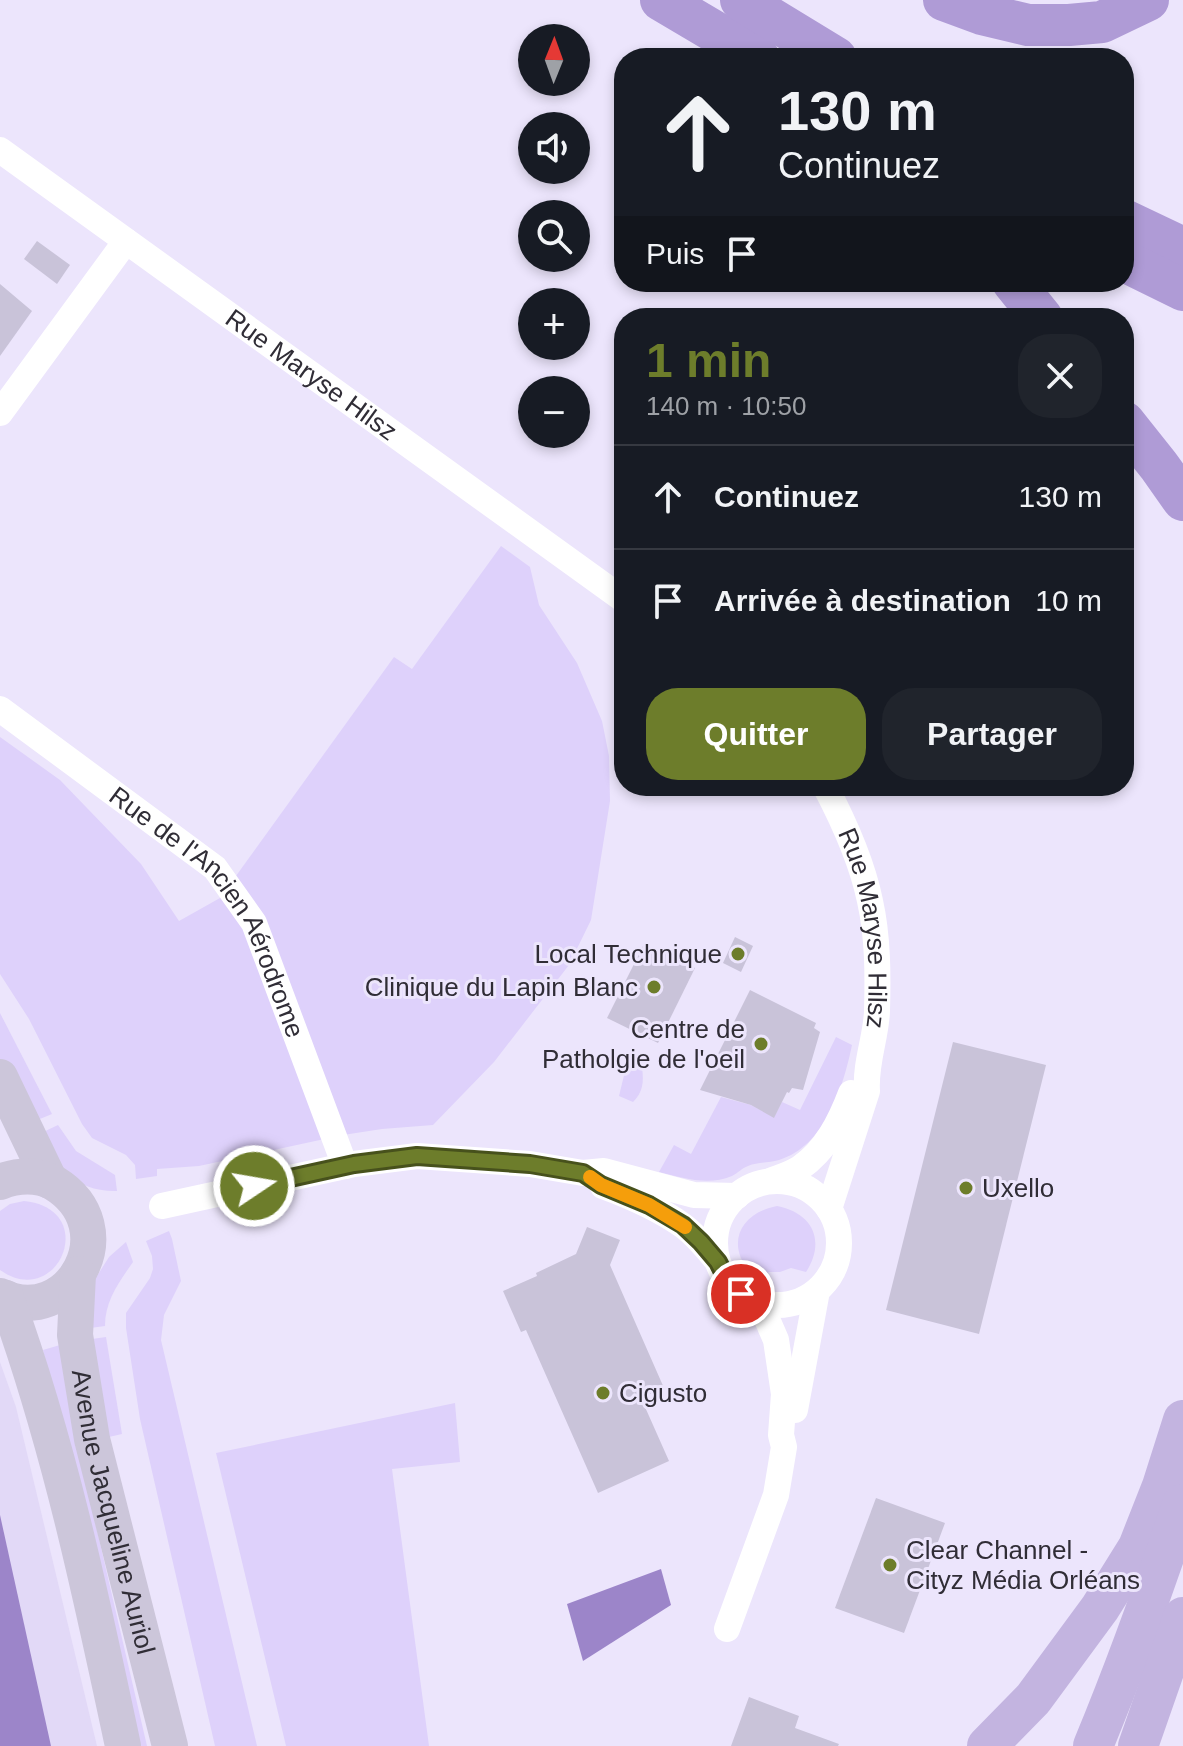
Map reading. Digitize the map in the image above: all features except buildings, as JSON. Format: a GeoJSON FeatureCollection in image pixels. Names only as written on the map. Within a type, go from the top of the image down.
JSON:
{"type":"FeatureCollection","features":[{"type":"Feature","properties":{"kind":"highway"},"geometry":{"type":"LineString","coordinates":[[661,0],[742,48]]}},
{"type":"Feature","properties":{"kind":"highway"},"geometry":{"type":"LineString","coordinates":[[741,0],[820,48]]}},
{"type":"Feature","properties":{"kind":"highway"},"geometry":{"type":"LineString","coordinates":[[944,0],[982,14],[1028,25],[1069,25],[1102,22],[1148,0]]}},
{"type":"Feature","properties":{"kind":"highway"},"geometry":{"type":"LineString","coordinates":[[1134,225],[1183,248]]}},
{"type":"Feature","properties":{"kind":"highway"},"geometry":{"type":"LineString","coordinates":[[1134,266],[1183,290]]}},
{"type":"Feature","properties":{"kind":"highway"},"geometry":{"type":"LineString","coordinates":[[1021,292],[1034,308]]}},
{"type":"Feature","properties":{"kind":"highway"},"geometry":{"type":"LineString","coordinates":[[1134,435],[1183,500]]}},
{"type":"Feature","properties":{"kind":"main road"},"geometry":{"type":"LineString","coordinates":[[0,1077],[59,1186]]}},
{"type":"Feature","properties":{"kind":"main road"},"geometry":{"type":"LineString","coordinates":[[0,1182],[20,1176],[35,1177],[59,1186]]}},
{"type":"Feature","properties":{"kind":"main road","name":"Avenue Jacqueline Auriol"},"geometry":{"type":"LineString","coordinates":[[59,1186],[82,1208],[89,1229],[88,1251],[78,1274],[75,1335],[92,1439],[170,1746]]}},
{"type":"Feature","properties":{"kind":"main road"},"geometry":{"type":"LineString","coordinates":[[3,1297],[19,1302],[46,1299],[70,1285],[78,1274]]}},
{"type":"Feature","properties":{"kind":"main road","name":"Avenue Jacqueline Auriol"},"geometry":{"type":"LineString","coordinates":[[3,1297],[36,1386],[79,1541],[123,1746]]}},
{"type":"Feature","properties":{"kind":"main road"},"geometry":{"type":"LineString","coordinates":[[987,1746],[1033,1699],[1100,1608],[1138,1547],[1183,1420]]}},
{"type":"Feature","properties":{"kind":"main road"},"geometry":{"type":"LineString","coordinates":[[1093,1746],[1125,1667],[1183,1500]]}},
{"type":"Feature","properties":{"kind":"main road"},"geometry":{"type":"LineString","coordinates":[[1138,1746],[1183,1617]]}},
{"type":"Feature","properties":{"kind":"street","name":"Rue Maryse Hilsz"},"geometry":{"type":"LineString","coordinates":[[0,150],[614,593]]}},
{"type":"Feature","properties":{"kind":"street"},"geometry":{"type":"LineString","coordinates":[[0,413],[126,241]]}},
{"type":"Feature","properties":{"kind":"street","name":"Rue de l'Ancien Aérodrome"},"geometry":{"type":"LineString","coordinates":[[0,709],[215,868],[254,923],[345,1166]]}},
{"type":"Feature","properties":{"kind":"street","name":"Rue Maryse Hilsz"},"geometry":{"type":"LineString","coordinates":[[829,1209],[867,1091],[866,1075],[877,1015],[877,964],[870,899],[830,796]]}},
{"type":"Feature","properties":{"kind":"street","name":"Rue Maryse Hilsz"},"geometry":{"type":"LineString","coordinates":[[769,1181],[798,1170],[813,1157],[842,1118],[853,1088],[866,1075]]}},
{"type":"Feature","properties":{"kind":"street"},"geometry":{"type":"LineString","coordinates":[[162,1206],[345,1166],[417,1156],[530,1164],[583,1173],[604,1171],[694,1195],[737,1196]]}},
{"type":"Feature","properties":{"kind":"street"},"geometry":{"type":"LineString","coordinates":[[583,1173],[683,1225],[718,1262],[727,1280],[741,1294],[760,1303],[780,1305],[800,1301],[817,1291],[837,1261],[837,1226],[818,1196],[803,1186],[786,1181],[769,1181],[752,1186],[725,1209],[717,1226],[715,1244],[718,1262]]}},
{"type":"Feature","properties":{"kind":"street"},"geometry":{"type":"LineString","coordinates":[[784,1447],[791,1439],[817,1291]]}},
{"type":"Feature","properties":{"kind":"street"},"geometry":{"type":"LineString","coordinates":[[727,1629],[776,1495],[784,1447],[781,1435],[784,1394],[776,1340],[760,1303]]}},
{"type":"Feature","properties":{"kind":"shaded area"},"geometry":{"type":"Polygon","coordinates":[[[501,546],[530,567],[539,605],[577,663],[602,721],[609,756],[610,801],[591,920],[569,965],[494,1062],[433,1125],[343,1135],[199,1166],[157,1169],[157,1176],[136,1179],[135,1165],[126,1155],[92,1138],[82,1124],[29,1019],[0,974],[0,737],[60,780],[141,864],[179,921],[220,898],[394,657],[412,669],[501,546]]]}},
{"type":"Feature","properties":{"kind":"shaded area"},"geometry":{"type":"Polygon","coordinates":[[[0,1013],[52,1114],[30,1123],[0,1062],[0,1013]]]}},
{"type":"Feature","properties":{"kind":"shaded area"},"geometry":{"type":"Polygon","coordinates":[[[836,1037],[852,1045],[837,1097],[820,1129],[795,1153],[779,1160],[748,1166],[723,1179],[696,1180],[659,1172],[674,1145],[691,1154],[721,1097],[751,1105],[774,1117],[782,1102],[800,1110],[836,1037]]]}},
{"type":"Feature","properties":{"kind":"shaded area"},"geometry":{"type":"Polygon","coordinates":[[[627,1063],[642,1068],[642,1086],[633,1102],[619,1096],[627,1063]]]}},
{"type":"Feature","properties":{"kind":"shaded area"},"geometry":{"type":"Polygon","coordinates":[[[58,1125],[76,1151],[115,1175],[117,1191],[89,1187],[60,1167],[37,1135],[58,1125]]]}},
{"type":"Feature","properties":{"kind":"shaded area"},"geometry":{"type":"Polygon","coordinates":[[[24,1201],[47,1208],[61,1221],[66,1237],[63,1254],[53,1268],[39,1278],[21,1279],[0,1270],[0,1211],[10,1204],[24,1201]]]}},
{"type":"Feature","properties":{"kind":"shaded area"},"geometry":{"type":"Polygon","coordinates":[[[777,1206],[800,1215],[807,1222],[815,1239],[815,1250],[806,1272],[791,1268],[769,1272],[758,1279],[741,1257],[739,1235],[752,1217],[777,1206]]]}},
{"type":"Feature","properties":{"kind":"shaded area"},"geometry":{"type":"Polygon","coordinates":[[[169,1231],[181,1281],[164,1315],[161,1340],[257,1746],[215,1746],[140,1419],[126,1313],[153,1269],[146,1241],[169,1231]]]}},
{"type":"Feature","properties":{"kind":"shaded area"},"geometry":{"type":"Polygon","coordinates":[[[126,1242],[133,1262],[110,1300],[105,1326],[83,1329],[85,1295],[109,1257],[126,1242]]]}},
{"type":"Feature","properties":{"kind":"shaded area"},"geometry":{"type":"Polygon","coordinates":[[[106,1337],[122,1434],[100,1439],[85,1340],[106,1337]]]}},
{"type":"Feature","properties":{"kind":"shaded area"},"geometry":{"type":"Polygon","coordinates":[[[60,1345],[73,1427],[147,1746],[139,1746],[43,1350],[60,1345]]]}},
{"type":"Feature","properties":{"kind":"shaded area"},"geometry":{"type":"Polygon","coordinates":[[[0,1362],[16,1407],[97,1746],[0,1746],[0,1362]]]}},
{"type":"Feature","properties":{"kind":"shaded area"},"geometry":{"type":"Polygon","coordinates":[[[455,1403],[460,1462],[392,1469],[429,1746],[286,1746],[216,1453],[455,1403]]]}},
{"type":"Feature","properties":{"kind":"shaded area"},"geometry":{"type":"Polygon","coordinates":[[[0,1515],[51,1746],[0,1746],[0,1515]]]}},
{"type":"Feature","properties":{"kind":"shaded area"},"geometry":{"type":"Polygon","coordinates":[[[661,1569],[671,1605],[583,1661],[567,1604],[661,1569]]]}},
{"type":"Feature","properties":{"kind":"slow traffic"},"geometry":{"type":"LineString","coordinates":[[590,1177],[601,1185],[649,1205],[685,1227]]}},
{"type":"Feature","properties":{"kind":"place","name":"Local Technique"},"geometry":{"type":"Point","coordinates":[738,954]}},
{"type":"Feature","properties":{"kind":"place","name":"Clinique du Lapin Blanc"},"geometry":{"type":"Point","coordinates":[654,987]}},
{"type":"Feature","properties":{"kind":"place","name":"Centre de Patholgie de l'oeil"},"geometry":{"type":"Point","coordinates":[761,1044]}},
{"type":"Feature","properties":{"kind":"place","name":"Uxello"},"geometry":{"type":"Point","coordinates":[966,1188]}},
{"type":"Feature","properties":{"kind":"place","name":"Cigusto"},"geometry":{"type":"Point","coordinates":[603,1393]}},
{"type":"Feature","properties":{"kind":"place","name":"Clear Channel - Cityz Média Orléans"},"geometry":{"type":"Point","coordinates":[890,1565]}},
{"type":"Feature","properties":{"kind":"route"},"geometry":{"type":"LineString","coordinates":[[254,1186],[354,1164],[417,1156],[530,1164],[583,1173],[683,1225],[718,1262],[727,1280],[741,1294]]}}]}
